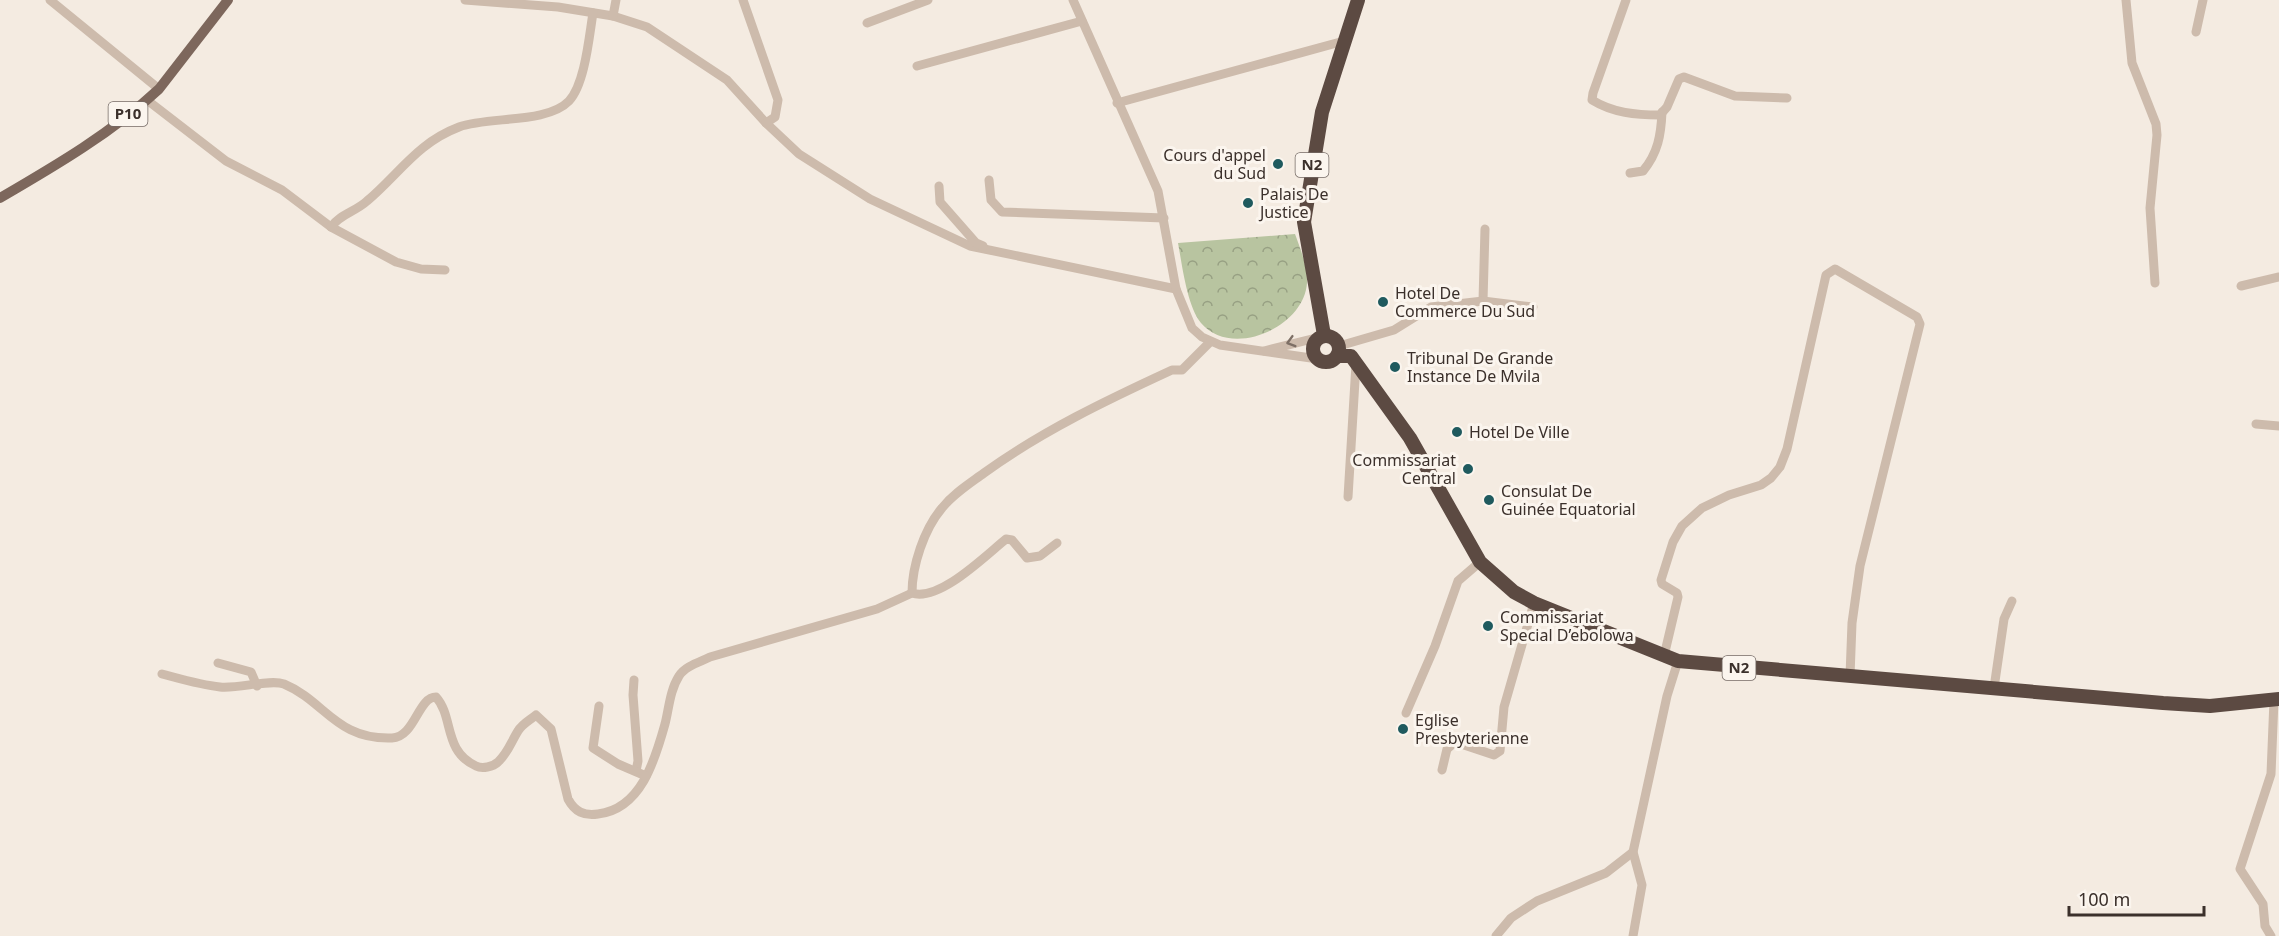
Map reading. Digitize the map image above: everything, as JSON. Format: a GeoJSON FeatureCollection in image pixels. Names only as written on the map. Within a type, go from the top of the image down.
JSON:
{"type":"FeatureCollection","features":[{"type":"Feature","properties":{"kind":"highway","name":"N2"},"geometry":{"type":"LineString","coordinates":[[1318,359],[1312,350],[1313,345],[1322,336],[1304,222],[1322,112],[1358,0]]}},
{"type":"Feature","properties":{"kind":"highway"},"geometry":{"type":"LineString","coordinates":[[1322,336],[1334,338],[1338,351]]}},
{"type":"Feature","properties":{"kind":"highway"},"geometry":{"type":"LineString","coordinates":[[1318,359],[1328,362],[1338,351]]}},
{"type":"Feature","properties":{"kind":"highway"},"geometry":{"type":"LineString","coordinates":[[1338,351],[1351,356],[1356,364]]}},
{"type":"Feature","properties":{"kind":"highway","name":"N2"},"geometry":{"type":"LineString","coordinates":[[1356,364],[1410,438],[1480,562],[1514,592],[1534,603],[1678,661],[2210,706],[2276,699]]}},
{"type":"Feature","properties":{"kind":"main road","name":"P10"},"geometry":{"type":"LineString","coordinates":[[0,198],[85,145],[147,100],[159,89],[225,2]]}},
{"type":"Feature","properties":{"kind":"street"},"geometry":{"type":"LineString","coordinates":[[50,0],[159,89]]}},
{"type":"Feature","properties":{"kind":"street"},"geometry":{"type":"LineString","coordinates":[[465,0],[558,7],[613,16],[647,27],[727,80],[766,123],[800,154],[870,199],[970,246],[1038,258],[1176,289]]}},
{"type":"Feature","properties":{"kind":"street"},"geometry":{"type":"LineString","coordinates":[[613,16],[616,0]]}},
{"type":"Feature","properties":{"kind":"street"},"geometry":{"type":"LineString","coordinates":[[743,0],[778,100],[775,117],[766,123]]}},
{"type":"Feature","properties":{"kind":"street"},"geometry":{"type":"LineString","coordinates":[[867,23],[928,0]]}},
{"type":"Feature","properties":{"kind":"street"},"geometry":{"type":"LineString","coordinates":[[1073,0],[1158,191],[1176,289],[1192,328],[1210,342],[1318,359]]}},
{"type":"Feature","properties":{"kind":"street"},"geometry":{"type":"LineString","coordinates":[[1626,0],[1592,100],[1630,115],[1660,115],[1662,112]]}},
{"type":"Feature","properties":{"kind":"street"},"geometry":{"type":"LineString","coordinates":[[2126,0],[2132,63],[2156,124],[2150,208],[2155,283]]}},
{"type":"Feature","properties":{"kind":"street"},"geometry":{"type":"LineString","coordinates":[[2196,32],[2203,0]]}},
{"type":"Feature","properties":{"kind":"street"},"geometry":{"type":"LineString","coordinates":[[331,227],[337,218],[351,214],[368,201],[423,145],[437,135],[460,126],[552,112],[568,103],[579,83],[593,14]]}},
{"type":"Feature","properties":{"kind":"street"},"geometry":{"type":"LineString","coordinates":[[917,66],[1082,21]]}},
{"type":"Feature","properties":{"kind":"street"},"geometry":{"type":"LineString","coordinates":[[1117,103],[1344,41]]}},
{"type":"Feature","properties":{"kind":"street"},"geometry":{"type":"LineString","coordinates":[[1630,173],[1643,171],[1653,159],[1661,136],[1662,112],[1679,79],[1684,77],[1735,96],[1787,98]]}},
{"type":"Feature","properties":{"kind":"street"},"geometry":{"type":"LineString","coordinates":[[147,100],[226,161],[282,190],[331,227],[396,262],[421,269],[445,270]]}},
{"type":"Feature","properties":{"kind":"street"},"geometry":{"type":"LineString","coordinates":[[989,180],[991,200],[1002,212],[1164,218]]}},
{"type":"Feature","properties":{"kind":"street"},"geometry":{"type":"LineString","coordinates":[[939,186],[940,202],[959,225],[976,243],[994,251]]}},
{"type":"Feature","properties":{"kind":"street"},"geometry":{"type":"LineString","coordinates":[[1483,301],[1485,229]]}},
{"type":"Feature","properties":{"kind":"street"},"geometry":{"type":"LineString","coordinates":[[1665,656],[1678,597],[1661,580],[1673,542],[1682,526],[1702,508],[1729,495],[1761,485],[1780,467],[1787,449],[1826,275],[1835,269],[1917,317],[1920,324],[1860,566],[1852,624],[1850,676]]}},
{"type":"Feature","properties":{"kind":"street"},"geometry":{"type":"LineString","coordinates":[[2241,286],[2272,281],[2279,277]]}},
{"type":"Feature","properties":{"kind":"street"},"geometry":{"type":"LineString","coordinates":[[1338,351],[1394,330],[1431,307],[1483,301],[1533,307]]}},
{"type":"Feature","properties":{"kind":"street"},"geometry":{"type":"LineString","coordinates":[[1264,351],[1322,336]]}},
{"type":"Feature","properties":{"kind":"street"},"geometry":{"type":"LineString","coordinates":[[912,593],[913,572],[928,531],[947,502],[1003,459],[1077,415],[1172,370],[1182,370],[1210,342]]}},
{"type":"Feature","properties":{"kind":"street"},"geometry":{"type":"LineString","coordinates":[[1348,497],[1356,364]]}},
{"type":"Feature","properties":{"kind":"street"},"geometry":{"type":"LineString","coordinates":[[2256,424],[2279,426]]}},
{"type":"Feature","properties":{"kind":"street"},"geometry":{"type":"LineString","coordinates":[[162,675],[221,687],[283,684],[333,722],[351,731],[377,738],[395,738],[405,733],[426,700],[436,697],[443,709],[457,751],[467,762],[481,768],[496,764],[512,746],[519,729],[536,715],[551,729],[568,799],[574,809],[588,815],[611,812],[632,798],[646,776],[665,723],[672,692],[680,674],[691,665],[710,657],[877,609],[912,593],[920,596],[952,583],[1006,539],[1012,540],[1027,558],[1040,556],[1057,543]]}},
{"type":"Feature","properties":{"kind":"street"},"geometry":{"type":"LineString","coordinates":[[1406,713],[1435,646],[1458,581],[1480,562]]}},
{"type":"Feature","properties":{"kind":"street"},"geometry":{"type":"LineString","coordinates":[[1994,688],[2004,619],[2012,601]]}},
{"type":"Feature","properties":{"kind":"street"},"geometry":{"type":"LineString","coordinates":[[1442,770],[1447,749],[1455,742],[1494,755],[1500,751],[1504,707],[1534,603]]}},
{"type":"Feature","properties":{"kind":"street"},"geometry":{"type":"LineString","coordinates":[[1634,936],[1642,885],[1633,852],[1667,696],[1678,661]]}},
{"type":"Feature","properties":{"kind":"street"},"geometry":{"type":"LineString","coordinates":[[218,663],[250,672],[256,686]]}},
{"type":"Feature","properties":{"kind":"street"},"geometry":{"type":"LineString","coordinates":[[634,680],[638,761],[636,771]]}},
{"type":"Feature","properties":{"kind":"street"},"geometry":{"type":"LineString","coordinates":[[2271,936],[2265,926],[2263,904],[2240,868],[2271,774],[2276,699]]}},
{"type":"Feature","properties":{"kind":"street"},"geometry":{"type":"LineString","coordinates":[[599,706],[593,748],[618,764],[646,776]]}},
{"type":"Feature","properties":{"kind":"street"},"geometry":{"type":"LineString","coordinates":[[1496,936],[1511,918],[1536,901],[1606,873],[1633,852]]}},
{"type":"Feature","properties":{"kind":"green space"},"geometry":{"type":"Polygon","coordinates":[[[1295,234],[1305,264],[1307,283],[1303,299],[1293,313],[1280,325],[1247,338],[1230,338],[1214,333],[1201,323],[1189,296],[1178,243],[1295,234]]]}},
{"type":"Feature","properties":{"kind":"place","name":"Cours d'appel du Sud"},"geometry":{"type":"Point","coordinates":[1278,164]}},
{"type":"Feature","properties":{"kind":"place","name":"Palais De Justice"},"geometry":{"type":"Point","coordinates":[1248,203]}},
{"type":"Feature","properties":{"kind":"place","name":"Hotel De Commerce Du Sud"},"geometry":{"type":"Point","coordinates":[1383,302]}},
{"type":"Feature","properties":{"kind":"place","name":"Tribunal De Grande Instance De Mvila"},"geometry":{"type":"Point","coordinates":[1395,367]}},
{"type":"Feature","properties":{"kind":"place","name":"Hotel De Ville"},"geometry":{"type":"Point","coordinates":[1457,432]}},
{"type":"Feature","properties":{"kind":"place","name":"Commissariat Central"},"geometry":{"type":"Point","coordinates":[1468,469]}},
{"type":"Feature","properties":{"kind":"place","name":"Consulat De Guinée Equatorial"},"geometry":{"type":"Point","coordinates":[1489,500]}},
{"type":"Feature","properties":{"kind":"place","name":"Commissariat Special D’ebolowa"},"geometry":{"type":"Point","coordinates":[1488,626]}},
{"type":"Feature","properties":{"kind":"place","name":"Eglise Presbyterienne"},"geometry":{"type":"Point","coordinates":[1403,729]}}]}
